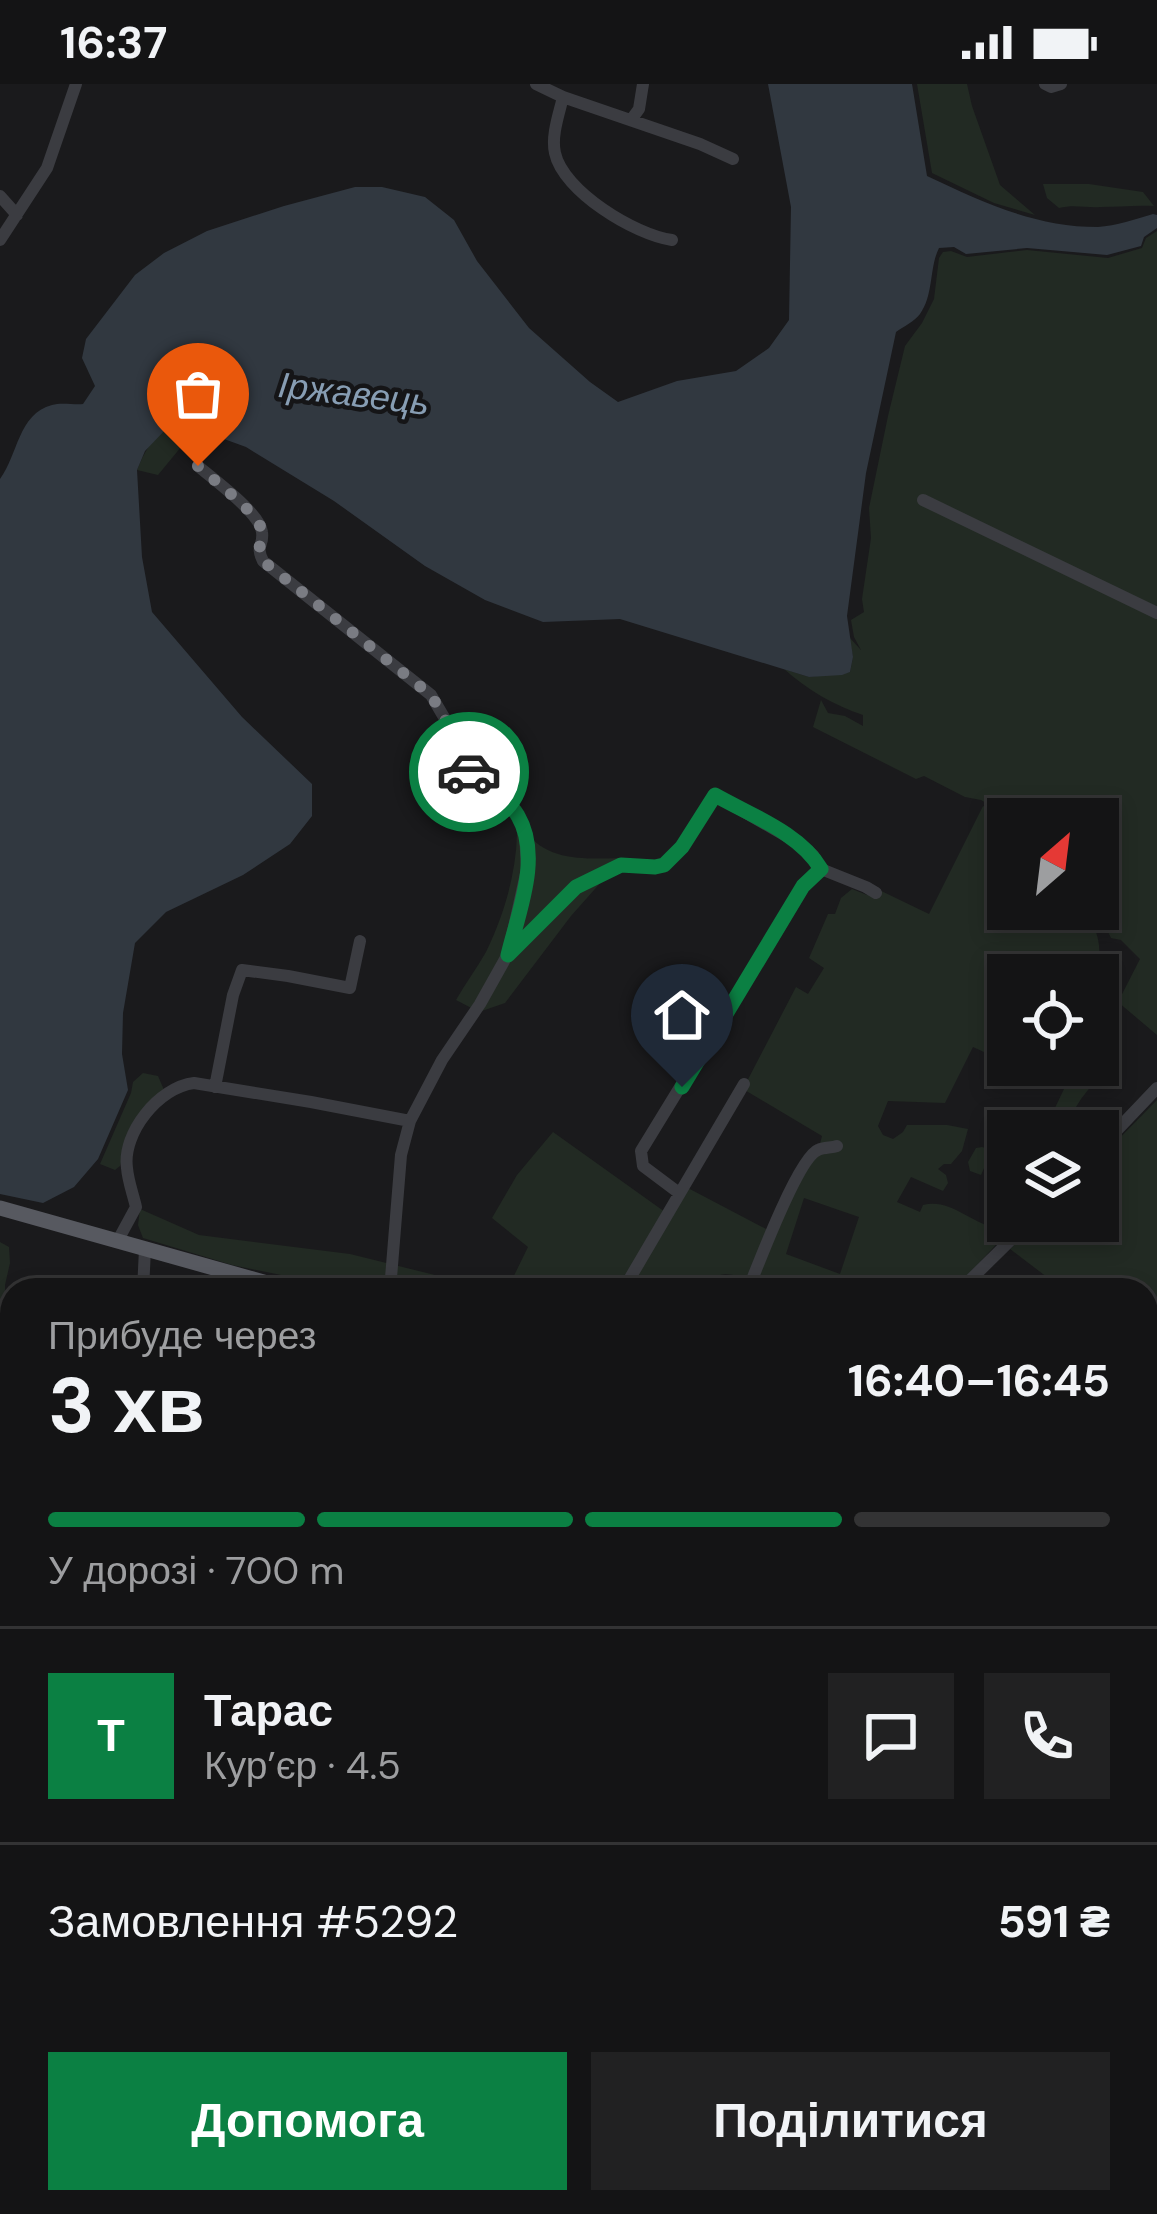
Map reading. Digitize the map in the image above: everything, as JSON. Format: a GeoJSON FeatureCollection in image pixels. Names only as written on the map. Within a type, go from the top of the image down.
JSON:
{"type":"FeatureCollection","features":[{"type":"Feature","properties":{"kind":"main road"},"geometry":{"type":"LineString","coordinates":[[0,1208],[249,1278]]}},
{"type":"Feature","properties":{"kind":"street"},"geometry":{"type":"LineString","coordinates":[[0,240],[47,168],[76,84]]}},
{"type":"Feature","properties":{"kind":"street"},"geometry":{"type":"LineString","coordinates":[[536,84],[733,159]]}},
{"type":"Feature","properties":{"kind":"street"},"geometry":{"type":"LineString","coordinates":[[631,120],[639,109],[643,84]]}},
{"type":"Feature","properties":{"kind":"street"},"geometry":{"type":"LineString","coordinates":[[1045,84],[1061,84]]}},
{"type":"Feature","properties":{"kind":"street"},"geometry":{"type":"LineString","coordinates":[[563,98],[555,155],[567,178],[608,213],[637,230],[672,240]]}},
{"type":"Feature","properties":{"kind":"street"},"geometry":{"type":"LineString","coordinates":[[0,196],[17,215]]}},
{"type":"Feature","properties":{"kind":"street"},"geometry":{"type":"LineString","coordinates":[[198,466],[260,524],[258,550],[263,561],[431,695],[467,770],[518,814],[525,834],[527,869],[508,955]]}},
{"type":"Feature","properties":{"kind":"street"},"geometry":{"type":"LineString","coordinates":[[923,500],[1157,614]]}},
{"type":"Feature","properties":{"kind":"street"},"geometry":{"type":"LineString","coordinates":[[391,1278],[401,1156],[410,1121],[508,955],[576,887],[621,865],[664,865],[682,847],[715,795],[800,844],[821,869],[876,893]]}},
{"type":"Feature","properties":{"kind":"street"},"geometry":{"type":"LineString","coordinates":[[679,1193],[643,1166],[641,1151],[803,886],[821,869]]}},
{"type":"Feature","properties":{"kind":"street"},"geometry":{"type":"LineString","coordinates":[[215,1087],[242,970],[350,988],[359,941]]}},
{"type":"Feature","properties":{"kind":"street"},"geometry":{"type":"LineString","coordinates":[[117,1242],[136,1207],[127,1154],[142,1119],[178,1085],[194,1083],[410,1121]]}},
{"type":"Feature","properties":{"kind":"street"},"geometry":{"type":"LineString","coordinates":[[630,1278],[744,1084]]}},
{"type":"Feature","properties":{"kind":"street"},"geometry":{"type":"LineString","coordinates":[[1119,1128],[1157,1088]]}},
{"type":"Feature","properties":{"kind":"street"},"geometry":{"type":"LineString","coordinates":[[753,1278],[808,1158],[817,1150],[837,1146]]}},
{"type":"Feature","properties":{"kind":"street"},"geometry":{"type":"LineString","coordinates":[[972,1278],[1009,1242]]}},
{"type":"Feature","properties":{"kind":"street"},"geometry":{"type":"LineString","coordinates":[[144,1278],[145,1249]]}},
{"type":"Feature","properties":{"kind":"shaded area"},"geometry":{"type":"Polygon","coordinates":[[[917,84],[967,84],[1000,185],[1035,215],[994,203],[932,173],[917,84]]]}},
{"type":"Feature","properties":{"kind":"shaded area"},"geometry":{"type":"Polygon","coordinates":[[[1043,184],[1089,184],[1143,192],[1154,206],[1059,208],[1047,198],[1043,184]]]}},
{"type":"Feature","properties":{"kind":"shaded area"},"geometry":{"type":"Polygon","coordinates":[[[1157,231],[1157,1035],[1119,1003],[1140,959],[1107,930],[1119,930],[1119,798],[987,798],[987,804],[924,776],[916,779],[813,727],[821,700],[828,713],[863,726],[863,715],[821,696],[784,669],[809,677],[850,672],[849,637],[861,650],[851,620],[864,612],[869,508],[905,346],[934,299],[943,252],[967,257],[1027,250],[1108,258],[1142,248],[1146,238],[1157,231]]]}},
{"type":"Feature","properties":{"kind":"shaded area"},"geometry":{"type":"Polygon","coordinates":[[[180,423],[187,426],[186,441],[158,475],[137,470],[153,441],[180,423]]]}},
{"type":"Feature","properties":{"kind":"shaded area"},"geometry":{"type":"Polygon","coordinates":[[[983,806],[987,807],[987,930],[1096,930],[1098,954],[987,954],[987,1053],[973,1047],[945,1103],[888,1101],[878,1126],[893,1139],[907,1125],[968,1129],[962,1151],[951,1164],[938,1169],[948,1183],[943,1191],[911,1177],[897,1202],[920,1212],[923,1205],[951,1208],[987,1225],[987,1242],[999,1242],[965,1278],[754,1278],[822,1136],[743,1089],[796,987],[808,994],[824,968],[809,958],[828,914],[835,914],[841,898],[852,889],[867,895],[873,887],[929,914],[983,806]],[[804,1198],[786,1254],[840,1274],[859,1217],[804,1198]]]}},
{"type":"Feature","properties":{"kind":"shaded area"},"geometry":{"type":"Polygon","coordinates":[[[526,831],[535,842],[560,854],[632,858],[629,866],[602,881],[571,916],[505,1003],[479,1012],[456,1000],[492,938],[511,879],[517,834],[526,831]]]}},
{"type":"Feature","properties":{"kind":"shaded area"},"geometry":{"type":"Polygon","coordinates":[[[143,1073],[158,1076],[164,1090],[128,1139],[115,1170],[100,1164],[133,1082],[143,1073]]]}},
{"type":"Feature","properties":{"kind":"shaded area"},"geometry":{"type":"Polygon","coordinates":[[[1058,1086],[1091,1086],[1074,1110],[1054,1110],[1064,1089],[1058,1086]]]}},
{"type":"Feature","properties":{"kind":"shaded area"},"geometry":{"type":"Polygon","coordinates":[[[1157,1100],[1157,1278],[1048,1278],[1010,1249],[1017,1242],[1119,1242],[1119,1139],[1157,1100]]]}},
{"type":"Feature","properties":{"kind":"shaded area"},"geometry":{"type":"Polygon","coordinates":[[[553,1132],[665,1212],[625,1278],[513,1278],[528,1247],[492,1218],[517,1175],[553,1132]]]}},
{"type":"Feature","properties":{"kind":"shaded area"},"geometry":{"type":"Polygon","coordinates":[[[976,1148],[987,1149],[987,1165],[981,1175],[970,1171],[968,1162],[976,1148]]]}},
{"type":"Feature","properties":{"kind":"shaded area"},"geometry":{"type":"Polygon","coordinates":[[[686,1187],[768,1230],[750,1278],[726,1274],[633,1278],[686,1187]]]}},
{"type":"Feature","properties":{"kind":"shaded area"},"geometry":{"type":"Polygon","coordinates":[[[140,1209],[199,1235],[350,1254],[445,1278],[293,1278],[143,1238],[138,1225],[140,1209]]]}},
{"type":"Feature","properties":{"kind":"shaded area"},"geometry":{"type":"Polygon","coordinates":[[[0,1242],[9,1247],[10,1263],[7,1278],[0,1278],[0,1242]]]}},
{"type":"Feature","properties":{"kind":"water","name":"Іржавець"},"geometry":{"type":"Polygon","coordinates":[[[768,84],[912,84],[927,176],[989,204],[1052,223],[1098,227],[1153,214],[1157,228],[1144,237],[1141,246],[1107,255],[1027,248],[966,254],[954,247],[939,248],[920,314],[896,332],[866,473],[847,616],[853,657],[850,672],[842,675],[809,677],[620,619],[543,622],[485,600],[425,566],[334,501],[246,447],[180,423],[168,427],[145,451],[137,470],[142,557],[152,612],[242,717],[312,784],[312,816],[290,844],[243,875],[166,912],[135,943],[123,1013],[122,1054],[128,1090],[98,1159],[74,1187],[43,1203],[0,1194],[0,479],[25,426],[52,405],[83,404],[95,386],[82,358],[86,339],[135,275],[164,253],[207,231],[355,187],[382,187],[425,197],[454,220],[477,261],[529,328],[618,402],[677,381],[736,371],[769,348],[789,320],[791,207],[768,84]]]}},
{"type":"Feature","properties":{"kind":"way so far"},"geometry":{"type":"LineString","coordinates":[[198,466],[260,524],[258,550],[263,561],[431,695],[469,772]]}},
{"type":"Feature","properties":{"kind":"route"},"geometry":{"type":"LineString","coordinates":[[469,772],[518,814],[525,834],[526,881],[508,955],[576,887],[621,865],[664,865],[682,847],[715,795],[813,855],[821,869],[803,886],[682,1087]]}}]}
